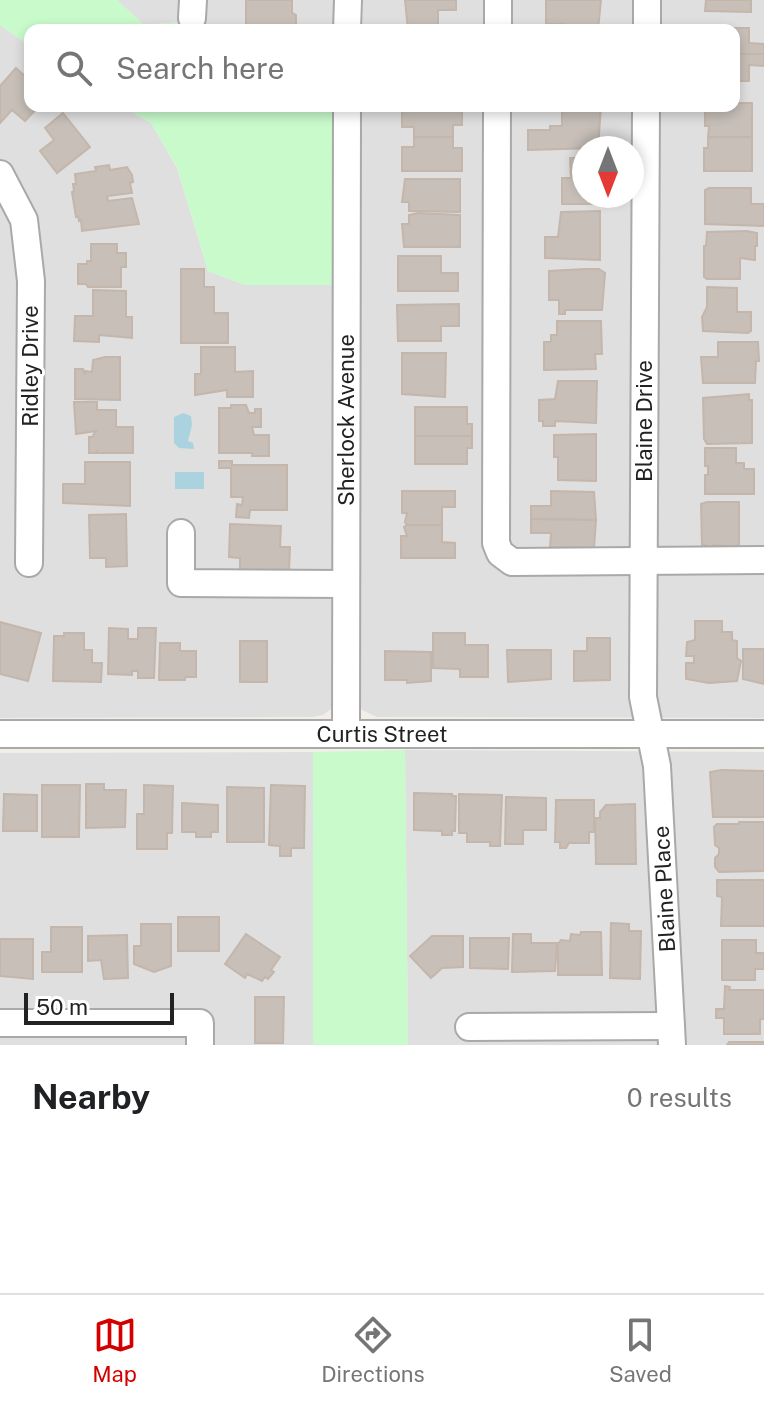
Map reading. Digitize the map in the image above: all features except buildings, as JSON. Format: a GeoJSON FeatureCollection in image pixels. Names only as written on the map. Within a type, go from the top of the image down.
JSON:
{"type":"FeatureCollection","features":[{"type":"Feature","properties":{"kind":"street"},"geometry":{"type":"LineString","coordinates":[[347,24],[348,0]]}},
{"type":"Feature","properties":{"kind":"street"},"geometry":{"type":"LineString","coordinates":[[498,0],[498,24]]}},
{"type":"Feature","properties":{"kind":"street"},"geometry":{"type":"LineString","coordinates":[[647,0],[647,24]]}},
{"type":"Feature","properties":{"kind":"street","name":"Sherlock Avenue"},"geometry":{"type":"LineString","coordinates":[[346,734],[347,112]]}},
{"type":"Feature","properties":{"kind":"street"},"geometry":{"type":"LineString","coordinates":[[497,112],[496,543],[500,553],[512,562],[764,560]]}},
{"type":"Feature","properties":{"kind":"street","name":"Blaine Drive"},"geometry":{"type":"LineString","coordinates":[[646,112],[643,697],[650,734]]}},
{"type":"Feature","properties":{"kind":"street","name":"Ridley Drive"},"geometry":{"type":"LineString","coordinates":[[0,174],[24,220],[31,281],[29,563]]}},
{"type":"Feature","properties":{"kind":"street"},"geometry":{"type":"LineString","coordinates":[[181,533],[181,583],[345,584]]}},
{"type":"Feature","properties":{"kind":"street","name":"Curtis Street"},"geometry":{"type":"LineString","coordinates":[[0,734],[764,734]]}},
{"type":"Feature","properties":{"kind":"street","name":"Blaine Place"},"geometry":{"type":"LineString","coordinates":[[650,734],[657,766],[672,1036]]}},
{"type":"Feature","properties":{"kind":"street"},"geometry":{"type":"LineString","coordinates":[[0,1023],[200,1023],[200,1045]]}},
{"type":"Feature","properties":{"kind":"street"},"geometry":{"type":"LineString","coordinates":[[469,1027],[672,1036]]}},
{"type":"Feature","properties":{"kind":"shaded area"},"geometry":{"type":"Polygon","coordinates":[[[117,0],[336,0],[336,24],[143,24],[117,0]]]}},
{"type":"Feature","properties":{"kind":"shaded area"},"geometry":{"type":"Polygon","coordinates":[[[363,0],[764,0],[764,718],[377,717],[362,710],[359,700],[362,112],[740,112],[740,24],[362,24],[363,0]]]}},
{"type":"Feature","properties":{"kind":"shaded area"},"geometry":{"type":"Polygon","coordinates":[[[0,25],[24,42],[24,112],[132,112],[151,123],[177,168],[208,271],[245,285],[336,285],[331,709],[313,717],[0,718],[0,25]]]}},
{"type":"Feature","properties":{"kind":"shaded area"},"geometry":{"type":"Polygon","coordinates":[[[405,750],[764,752],[764,1045],[408,1045],[405,750]]]}},
{"type":"Feature","properties":{"kind":"shaded area"},"geometry":{"type":"Polygon","coordinates":[[[313,752],[313,1045],[0,1045],[0,753],[313,752]]]}},
{"type":"Feature","properties":{"kind":"green space"},"geometry":{"type":"Polygon","coordinates":[[[0,0],[117,0],[143,24],[24,24],[24,42],[0,25],[0,0]]]}},
{"type":"Feature","properties":{"kind":"green space"},"geometry":{"type":"Polygon","coordinates":[[[181,22],[199,24],[156,24],[181,22]]]}},
{"type":"Feature","properties":{"kind":"green space"},"geometry":{"type":"Polygon","coordinates":[[[132,112],[336,112],[336,285],[245,285],[208,271],[177,167],[151,123],[132,112]]]}},
{"type":"Feature","properties":{"kind":"green space"},"geometry":{"type":"Polygon","coordinates":[[[405,750],[408,1045],[313,1045],[313,752],[405,750]]]}},
{"type":"Feature","properties":{"kind":"water"},"geometry":{"type":"Polygon","coordinates":[[[183,413],[191,416],[188,441],[193,443],[194,449],[179,448],[174,443],[174,417],[183,413]]]}},
{"type":"Feature","properties":{"kind":"water"},"geometry":{"type":"Polygon","coordinates":[[[175,472],[204,472],[204,489],[175,489],[175,472]]]}}]}
